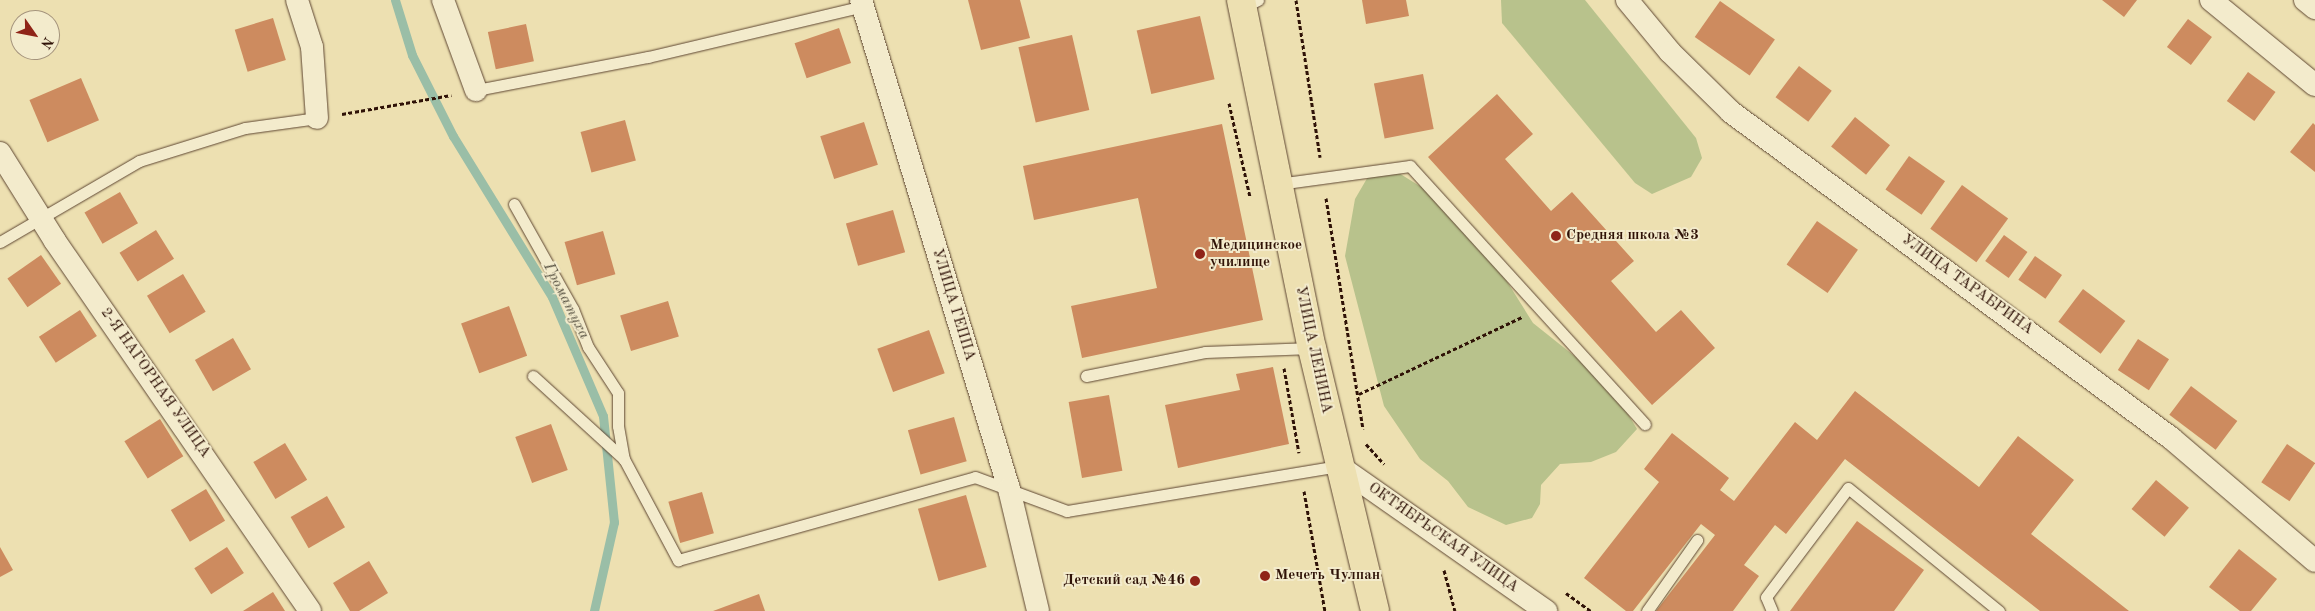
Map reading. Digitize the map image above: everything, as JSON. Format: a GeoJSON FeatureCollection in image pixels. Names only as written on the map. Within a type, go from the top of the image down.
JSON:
{"type":"FeatureCollection","features":[{"type":"Feature","properties":{"kind":"main road","name":"УЛИЦА ЛЕНИНА"},"geometry":{"type":"LineString","coordinates":[[1247,3],[1278,184],[1312,348],[1375,611]]}},
{"type":"Feature","properties":{"kind":"street"},"geometry":{"type":"LineString","coordinates":[[297,0],[312,47],[317,118]]}},
{"type":"Feature","properties":{"kind":"street"},"geometry":{"type":"LineString","coordinates":[[443,0],[476,90]]}},
{"type":"Feature","properties":{"kind":"street","name":"УЛИЦА ТАРАБРИНА"},"geometry":{"type":"LineString","coordinates":[[1627,0],[1670,52],[1732,112],[2171,438],[2315,561]]}},
{"type":"Feature","properties":{"kind":"street"},"geometry":{"type":"LineString","coordinates":[[2211,0],[2315,85]]}},
{"type":"Feature","properties":{"kind":"street"},"geometry":{"type":"LineString","coordinates":[[2306,0],[2315,8]]}},
{"type":"Feature","properties":{"kind":"street","name":"УЛИЦА ГЕППА"},"geometry":{"type":"LineString","coordinates":[[862,3],[1009,489],[1038,611]]}},
{"type":"Feature","properties":{"kind":"street","name":"2-Я НАГОРНАЯ УЛИЦА"},"geometry":{"type":"LineString","coordinates":[[0,153],[40,219],[310,611]]}},
{"type":"Feature","properties":{"kind":"street","name":"ОКТЯБРЬСКАЯ УЛИЦА"},"geometry":{"type":"LineString","coordinates":[[1339,466],[1546,611]]}},
{"type":"Feature","properties":{"kind":"lane"},"geometry":{"type":"LineString","coordinates":[[476,90],[648,57],[862,3]]}},
{"type":"Feature","properties":{"kind":"lane"},"geometry":{"type":"LineString","coordinates":[[0,242],[139,161],[245,128],[317,118]]}},
{"type":"Feature","properties":{"kind":"lane"},"geometry":{"type":"LineString","coordinates":[[1278,184],[1410,166],[1538,310],[1645,424]]}},
{"type":"Feature","properties":{"kind":"lane"},"geometry":{"type":"LineString","coordinates":[[514,204],[573,309],[588,348],[618,393],[624,459]]}},
{"type":"Feature","properties":{"kind":"lane"},"geometry":{"type":"LineString","coordinates":[[1086,376],[1205,352],[1312,348]]}},
{"type":"Feature","properties":{"kind":"lane"},"geometry":{"type":"LineString","coordinates":[[534,376],[624,459],[678,560],[975,477],[1067,511],[1339,466]]}},
{"type":"Feature","properties":{"kind":"lane"},"geometry":{"type":"LineString","coordinates":[[1772,611],[1766,597],[1848,488],[1999,611]]}},
{"type":"Feature","properties":{"kind":"lane"},"geometry":{"type":"LineString","coordinates":[[1647,611],[1697,540]]}},
{"type":"Feature","properties":{"kind":"path"},"geometry":{"type":"LineString","coordinates":[[1296,0],[1322,178],[1359,394],[1364,442],[1389,469]]}},
{"type":"Feature","properties":{"kind":"path"},"geometry":{"type":"LineString","coordinates":[[317,118],[408,104],[476,90]]}},
{"type":"Feature","properties":{"kind":"path"},"geometry":{"type":"LineString","coordinates":[[1359,394],[1538,310]]}},
{"type":"Feature","properties":{"kind":"green space"},"geometry":{"type":"Polygon","coordinates":[[[1501,0],[1585,0],[1696,138],[1702,158],[1691,177],[1652,194],[1635,183],[1502,23],[1501,0]]]}},
{"type":"Feature","properties":{"kind":"green space"},"geometry":{"type":"Polygon","coordinates":[[[1386,165],[1434,195],[1501,272],[1533,323],[1587,366],[1620,401],[1637,429],[1616,452],[1591,462],[1560,464],[1541,485],[1540,504],[1532,518],[1506,525],[1468,507],[1448,481],[1420,459],[1384,406],[1345,256],[1355,199],[1369,175],[1386,165]]]}},
{"type":"Feature","properties":{"kind":"building"},"geometry":{"type":"Polygon","coordinates":[[[968,0],[1020,0],[1030,38],[981,50],[968,0]]]}},
{"type":"Feature","properties":{"kind":"building"},"geometry":{"type":"Polygon","coordinates":[[[1362,0],[1406,0],[1409,16],[1366,24],[1362,0]]]}},
{"type":"Feature","properties":{"kind":"building"},"geometry":{"type":"Polygon","coordinates":[[[2102,0],[2137,0],[2124,17],[2102,0]]]}},
{"type":"Feature","properties":{"kind":"building"},"geometry":{"type":"Polygon","coordinates":[[[1720,1],[1775,39],[1750,75],[1695,37],[1720,1]]]}},
{"type":"Feature","properties":{"kind":"building"},"geometry":{"type":"Polygon","coordinates":[[[1200,16],[1215,79],[1151,94],[1137,31],[1200,16]]]}},
{"type":"Feature","properties":{"kind":"building"},"geometry":{"type":"Polygon","coordinates":[[[273,18],[286,60],[248,72],[235,30],[273,18]]]}},
{"type":"Feature","properties":{"kind":"building"},"geometry":{"type":"Polygon","coordinates":[[[2188,19],[2212,37],[2191,65],[2167,47],[2188,19]]]}},
{"type":"Feature","properties":{"kind":"building"},"geometry":{"type":"Polygon","coordinates":[[[526,24],[534,61],[496,69],[488,32],[526,24]]]}},
{"type":"Feature","properties":{"kind":"building"},"geometry":{"type":"Polygon","coordinates":[[[839,28],[851,63],[807,78],[795,43],[839,28]]]}},
{"type":"Feature","properties":{"kind":"building"},"geometry":{"type":"Polygon","coordinates":[[[1072,35],[1089,110],[1036,122],[1018,47],[1072,35]]]}},
{"type":"Feature","properties":{"kind":"building"},"geometry":{"type":"Polygon","coordinates":[[[1799,66],[1832,91],[1808,122],[1776,97],[1799,66]]]}},
{"type":"Feature","properties":{"kind":"building"},"geometry":{"type":"Polygon","coordinates":[[[2248,72],[2276,92],[2254,121],[2227,101],[2248,72]]]}},
{"type":"Feature","properties":{"kind":"building"},"geometry":{"type":"Polygon","coordinates":[[[1423,74],[1434,129],[1385,139],[1374,84],[1423,74]]]}},
{"type":"Feature","properties":{"kind":"building"},"geometry":{"type":"Polygon","coordinates":[[[81,78],[99,120],[47,142],[29,100],[81,78]]]}},
{"type":"Feature","properties":{"kind":"building","name":"Средняя школа №3"},"geometry":{"type":"Polygon","coordinates":[[[1497,94],[1533,134],[1505,159],[1551,211],[1572,192],[1634,261],[1611,281],[1656,332],[1681,310],[1715,348],[1652,405],[1428,157],[1497,94]]]}},
{"type":"Feature","properties":{"kind":"building"},"geometry":{"type":"Polygon","coordinates":[[[1855,117],[1890,145],[1866,175],[1831,147],[1855,117]]]}},
{"type":"Feature","properties":{"kind":"building"},"geometry":{"type":"Polygon","coordinates":[[[625,120],[636,161],[591,172],[581,132],[625,120]]]}},
{"type":"Feature","properties":{"kind":"building"},"geometry":{"type":"Polygon","coordinates":[[[864,122],[878,165],[834,179],[820,136],[864,122]]]}},
{"type":"Feature","properties":{"kind":"building"},"geometry":{"type":"Polygon","coordinates":[[[2313,123],[2315,125],[2315,172],[2290,152],[2313,123]]]}},
{"type":"Feature","properties":{"kind":"building","name":"Медицинское училище"},"geometry":{"type":"Polygon","coordinates":[[[1222,124],[1263,320],[1082,358],[1071,306],[1157,288],[1138,198],[1034,220],[1023,166],[1222,124]]]}},
{"type":"Feature","properties":{"kind":"building"},"geometry":{"type":"Polygon","coordinates":[[[1909,156],[1945,181],[1922,215],[1885,190],[1909,156]]]}},
{"type":"Feature","properties":{"kind":"building"},"geometry":{"type":"Polygon","coordinates":[[[1962,185],[2008,219],[1976,262],[1930,229],[1962,185]]]}},
{"type":"Feature","properties":{"kind":"building"},"geometry":{"type":"Polygon","coordinates":[[[120,192],[138,223],[102,244],[84,212],[120,192]]]}},
{"type":"Feature","properties":{"kind":"building"},"geometry":{"type":"Polygon","coordinates":[[[893,210],[905,252],[858,266],[846,224],[893,210]]]}},
{"type":"Feature","properties":{"kind":"building"},"geometry":{"type":"Polygon","coordinates":[[[1817,221],[1858,250],[1828,293],[1787,264],[1817,221]]]}},
{"type":"Feature","properties":{"kind":"building"},"geometry":{"type":"Polygon","coordinates":[[[156,230],[174,259],[138,282],[120,253],[156,230]]]}},
{"type":"Feature","properties":{"kind":"building"},"geometry":{"type":"Polygon","coordinates":[[[603,231],[615,274],[577,285],[565,242],[603,231]]]}},
{"type":"Feature","properties":{"kind":"building"},"geometry":{"type":"Polygon","coordinates":[[[2004,235],[2027,252],[2009,278],[1985,261],[2004,235]]]}},
{"type":"Feature","properties":{"kind":"building"},"geometry":{"type":"Polygon","coordinates":[[[41,255],[61,284],[27,307],[7,279],[41,255]]]}},
{"type":"Feature","properties":{"kind":"building"},"geometry":{"type":"Polygon","coordinates":[[[2035,256],[2062,275],[2045,299],[2018,280],[2035,256]]]}},
{"type":"Feature","properties":{"kind":"building"},"geometry":{"type":"Polygon","coordinates":[[[183,274],[206,312],[170,333],[147,296],[183,274]]]}},
{"type":"Feature","properties":{"kind":"building"},"geometry":{"type":"Polygon","coordinates":[[[2083,289],[2125,321],[2101,354],[2058,322],[2083,289]]]}},
{"type":"Feature","properties":{"kind":"building"},"geometry":{"type":"Polygon","coordinates":[[[668,301],[679,336],[631,351],[620,316],[668,301]]]}},
{"type":"Feature","properties":{"kind":"building"},"geometry":{"type":"Polygon","coordinates":[[[509,306],[527,356],[479,373],[461,323],[509,306]]]}},
{"type":"Feature","properties":{"kind":"building"},"geometry":{"type":"Polygon","coordinates":[[[80,310],[97,336],[56,363],[39,337],[80,310]]]}},
{"type":"Feature","properties":{"kind":"building"},"geometry":{"type":"Polygon","coordinates":[[[929,330],[945,373],[893,392],[877,349],[929,330]]]}},
{"type":"Feature","properties":{"kind":"building"},"geometry":{"type":"Polygon","coordinates":[[[233,338],[251,369],[213,391],[195,360],[233,338]]]}},
{"type":"Feature","properties":{"kind":"building"},"geometry":{"type":"Polygon","coordinates":[[[2138,339],[2169,359],[2149,390],[2118,370],[2138,339]]]}},
{"type":"Feature","properties":{"kind":"building"},"geometry":{"type":"Polygon","coordinates":[[[1273,367],[1289,444],[1178,468],[1165,405],[1240,390],[1236,374],[1273,367]]]}},
{"type":"Feature","properties":{"kind":"building"},"geometry":{"type":"Polygon","coordinates":[[[2191,386],[2237,421],[2216,450],[2169,415],[2191,386]]]}},
{"type":"Feature","properties":{"kind":"building"},"geometry":{"type":"Polygon","coordinates":[[[1855,391],[1979,487],[2018,436],[2074,480],[2031,534],[2129,611],[2040,611],[1845,459],[1786,534],[1775,525],[1744,565],[1759,576],[1733,611],[1656,611],[1715,535],[1701,524],[1633,611],[1626,611],[1584,578],[1659,482],[1644,469],[1672,433],[1729,478],[1720,490],[1734,501],[1795,422],[1817,440],[1855,391]]]}},
{"type":"Feature","properties":{"kind":"building"},"geometry":{"type":"Polygon","coordinates":[[[1109,395],[1122,471],[1082,478],[1069,402],[1109,395]]]}},
{"type":"Feature","properties":{"kind":"building"},"geometry":{"type":"Polygon","coordinates":[[[954,417],[967,461],[921,474],[908,430],[954,417]]]}},
{"type":"Feature","properties":{"kind":"building"},"geometry":{"type":"Polygon","coordinates":[[[160,419],[183,456],[148,479],[124,441],[160,419]]]}},
{"type":"Feature","properties":{"kind":"building"},"geometry":{"type":"Polygon","coordinates":[[[551,424],[568,470],[532,483],[515,437],[551,424]]]}},
{"type":"Feature","properties":{"kind":"building"},"geometry":{"type":"Polygon","coordinates":[[[285,443],[307,480],[275,499],[253,462],[285,443]]]}},
{"type":"Feature","properties":{"kind":"building"},"geometry":{"type":"Polygon","coordinates":[[[2287,444],[2315,463],[2289,501],[2261,482],[2287,444]]]}},
{"type":"Feature","properties":{"kind":"building"},"geometry":{"type":"Polygon","coordinates":[[[2156,480],[2189,508],[2165,537],[2132,509],[2156,480]]]}},
{"type":"Feature","properties":{"kind":"building"},"geometry":{"type":"Polygon","coordinates":[[[206,489],[225,521],[190,542],[171,510],[206,489]]]}},
{"type":"Feature","properties":{"kind":"building"},"geometry":{"type":"Polygon","coordinates":[[[702,492],[714,533],[680,543],[668,502],[702,492]]]}},
{"type":"Feature","properties":{"kind":"building"},"geometry":{"type":"Polygon","coordinates":[[[966,495],[987,567],[939,581],[918,509],[966,495]]]}},
{"type":"Feature","properties":{"kind":"building"},"geometry":{"type":"Polygon","coordinates":[[[327,496],[345,527],[309,548],[291,517],[327,496]]]}},
{"type":"Feature","properties":{"kind":"building"},"geometry":{"type":"Polygon","coordinates":[[[1857,521],[1924,570],[1894,611],[1790,611],[1857,521]]]}},
{"type":"Feature","properties":{"kind":"building"},"geometry":{"type":"Polygon","coordinates":[[[0,547],[13,570],[0,577],[0,547]]]}},
{"type":"Feature","properties":{"kind":"building"},"geometry":{"type":"Polygon","coordinates":[[[227,547],[244,573],[211,594],[194,568],[227,547]]]}},
{"type":"Feature","properties":{"kind":"building"},"geometry":{"type":"Polygon","coordinates":[[[2239,549],[2277,579],[2251,611],[2240,611],[2209,587],[2239,549]]]}},
{"type":"Feature","properties":{"kind":"building"},"geometry":{"type":"Polygon","coordinates":[[[369,561],[388,593],[359,611],[350,611],[333,583],[369,561]]]}},
{"type":"Feature","properties":{"kind":"building"},"geometry":{"type":"Polygon","coordinates":[[[273,592],[285,611],[243,611],[273,592]]]}},
{"type":"Feature","properties":{"kind":"building"},"geometry":{"type":"Polygon","coordinates":[[[759,594],[765,611],[713,611],[759,594]]]}},
{"type":"Feature","properties":{"kind":"waterway","name":"Громатуха"},"geometry":{"type":"LineString","coordinates":[[395,0],[412,55],[453,136],[552,297],[603,416],[614,522],[594,611]]}},
{"type":"Feature","properties":{"kind":"place","name":"Средняя школа №3"},"geometry":{"type":"Point","coordinates":[1556,236]}},
{"type":"Feature","properties":{"kind":"place","name":"Медицинское училище"},"geometry":{"type":"Point","coordinates":[1200,254]}},
{"type":"Feature","properties":{"kind":"place","name":"Мечеть Чулпан"},"geometry":{"type":"Point","coordinates":[1265,576]}},
{"type":"Feature","properties":{"kind":"place","name":"Детский сад №46"},"geometry":{"type":"Point","coordinates":[1195,581]}}]}
